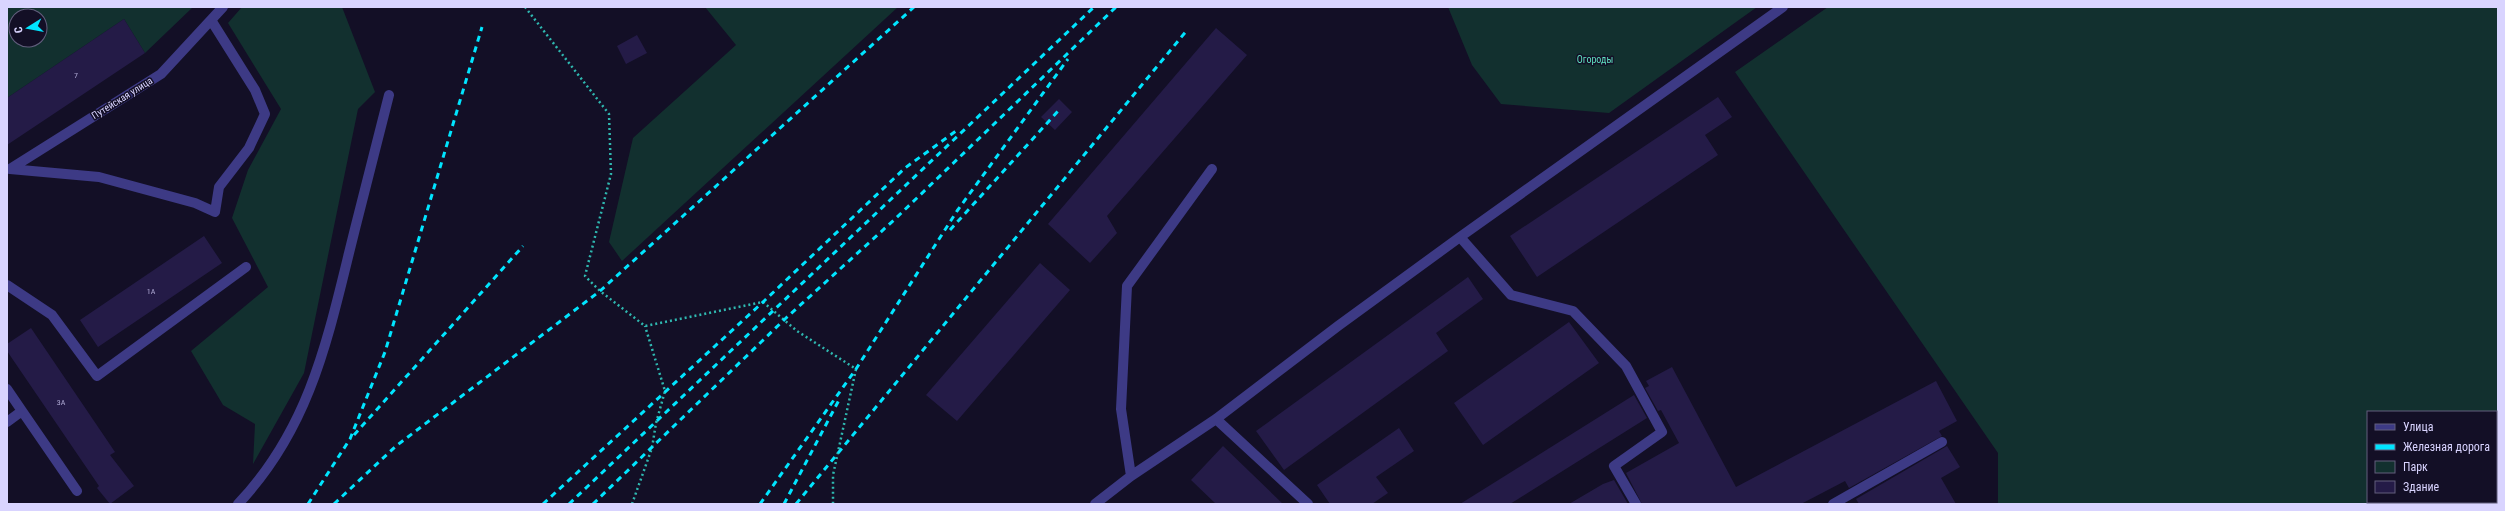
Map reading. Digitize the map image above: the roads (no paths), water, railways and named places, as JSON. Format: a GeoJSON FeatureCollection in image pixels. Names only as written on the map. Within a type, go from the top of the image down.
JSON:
{"type":"FeatureCollection","features":[{"type":"Feature","properties":{"kind":"street","name":"Путейская улица"},"geometry":{"type":"LineString","coordinates":[[9,170],[160,74],[223,7]]}},
{"type":"Feature","properties":{"kind":"street"},"geometry":{"type":"LineString","coordinates":[[1095,504],[1131,476],[1216,419],[1338,326],[1460,237],[1784,7]]}},
{"type":"Feature","properties":{"kind":"street"},"geometry":{"type":"LineString","coordinates":[[9,170],[98,177],[195,203],[215,212],[218,187],[249,148],[265,114],[255,90],[211,20]]}},
{"type":"Feature","properties":{"kind":"street"},"geometry":{"type":"LineString","coordinates":[[238,504],[255,486],[303,408],[325,350],[389,95]]}},
{"type":"Feature","properties":{"kind":"street"},"geometry":{"type":"LineString","coordinates":[[1131,476],[1121,409],[1127,286],[1212,169]]}},
{"type":"Feature","properties":{"kind":"street"},"geometry":{"type":"LineString","coordinates":[[1460,237],[1511,295],[1573,311],[1626,366],[1662,432],[1614,466],[1636,504]]}},
{"type":"Feature","properties":{"kind":"street"},"geometry":{"type":"LineString","coordinates":[[7,285],[52,314],[97,376],[246,267]]}},
{"type":"Feature","properties":{"kind":"street"},"geometry":{"type":"LineString","coordinates":[[7,389],[77,491]]}},
{"type":"Feature","properties":{"kind":"street"},"geometry":{"type":"LineString","coordinates":[[7,422],[22,411]]}},
{"type":"Feature","properties":{"kind":"street"},"geometry":{"type":"LineString","coordinates":[[1216,419],[1308,504]]}},
{"type":"Feature","properties":{"kind":"street"},"geometry":{"type":"LineString","coordinates":[[1833,504],[1942,442]]}},
{"type":"Feature","properties":{"kind":"railway"},"geometry":{"type":"LineString","coordinates":[[334,504],[396,446],[600,291],[914,7]]}},
{"type":"Feature","properties":{"kind":"railway"},"geometry":{"type":"LineString","coordinates":[[569,504],[1094,7]]}},
{"type":"Feature","properties":{"kind":"railway"},"geometry":{"type":"LineString","coordinates":[[593,504],[785,319],[894,220],[1116,7]]}},
{"type":"Feature","properties":{"kind":"railway"},"geometry":{"type":"LineString","coordinates":[[308,504],[350,439],[385,352],[482,27]]}},
{"type":"Feature","properties":{"kind":"railway"},"geometry":{"type":"LineString","coordinates":[[796,504],[1188,29]]}},
{"type":"Feature","properties":{"kind":"railway"},"geometry":{"type":"LineString","coordinates":[[760,504],[856,369],[957,211],[1068,59]]}},
{"type":"Feature","properties":{"kind":"railway"},"geometry":{"type":"LineString","coordinates":[[950,230],[1059,110]]}},
{"type":"Feature","properties":{"kind":"railway"},"geometry":{"type":"LineString","coordinates":[[543,504],[763,302],[905,168],[956,131]]}},
{"type":"Feature","properties":{"kind":"railway"},"geometry":{"type":"LineString","coordinates":[[354,435],[523,246]]}},
{"type":"Feature","properties":{"kind":"railway"},"geometry":{"type":"LineString","coordinates":[[784,504],[839,400]]}},
{"type":"Feature","properties":{"kind":"park label","name":"Огороды"},"geometry":{"type":"Point","coordinates":[1595,59]}}]}
